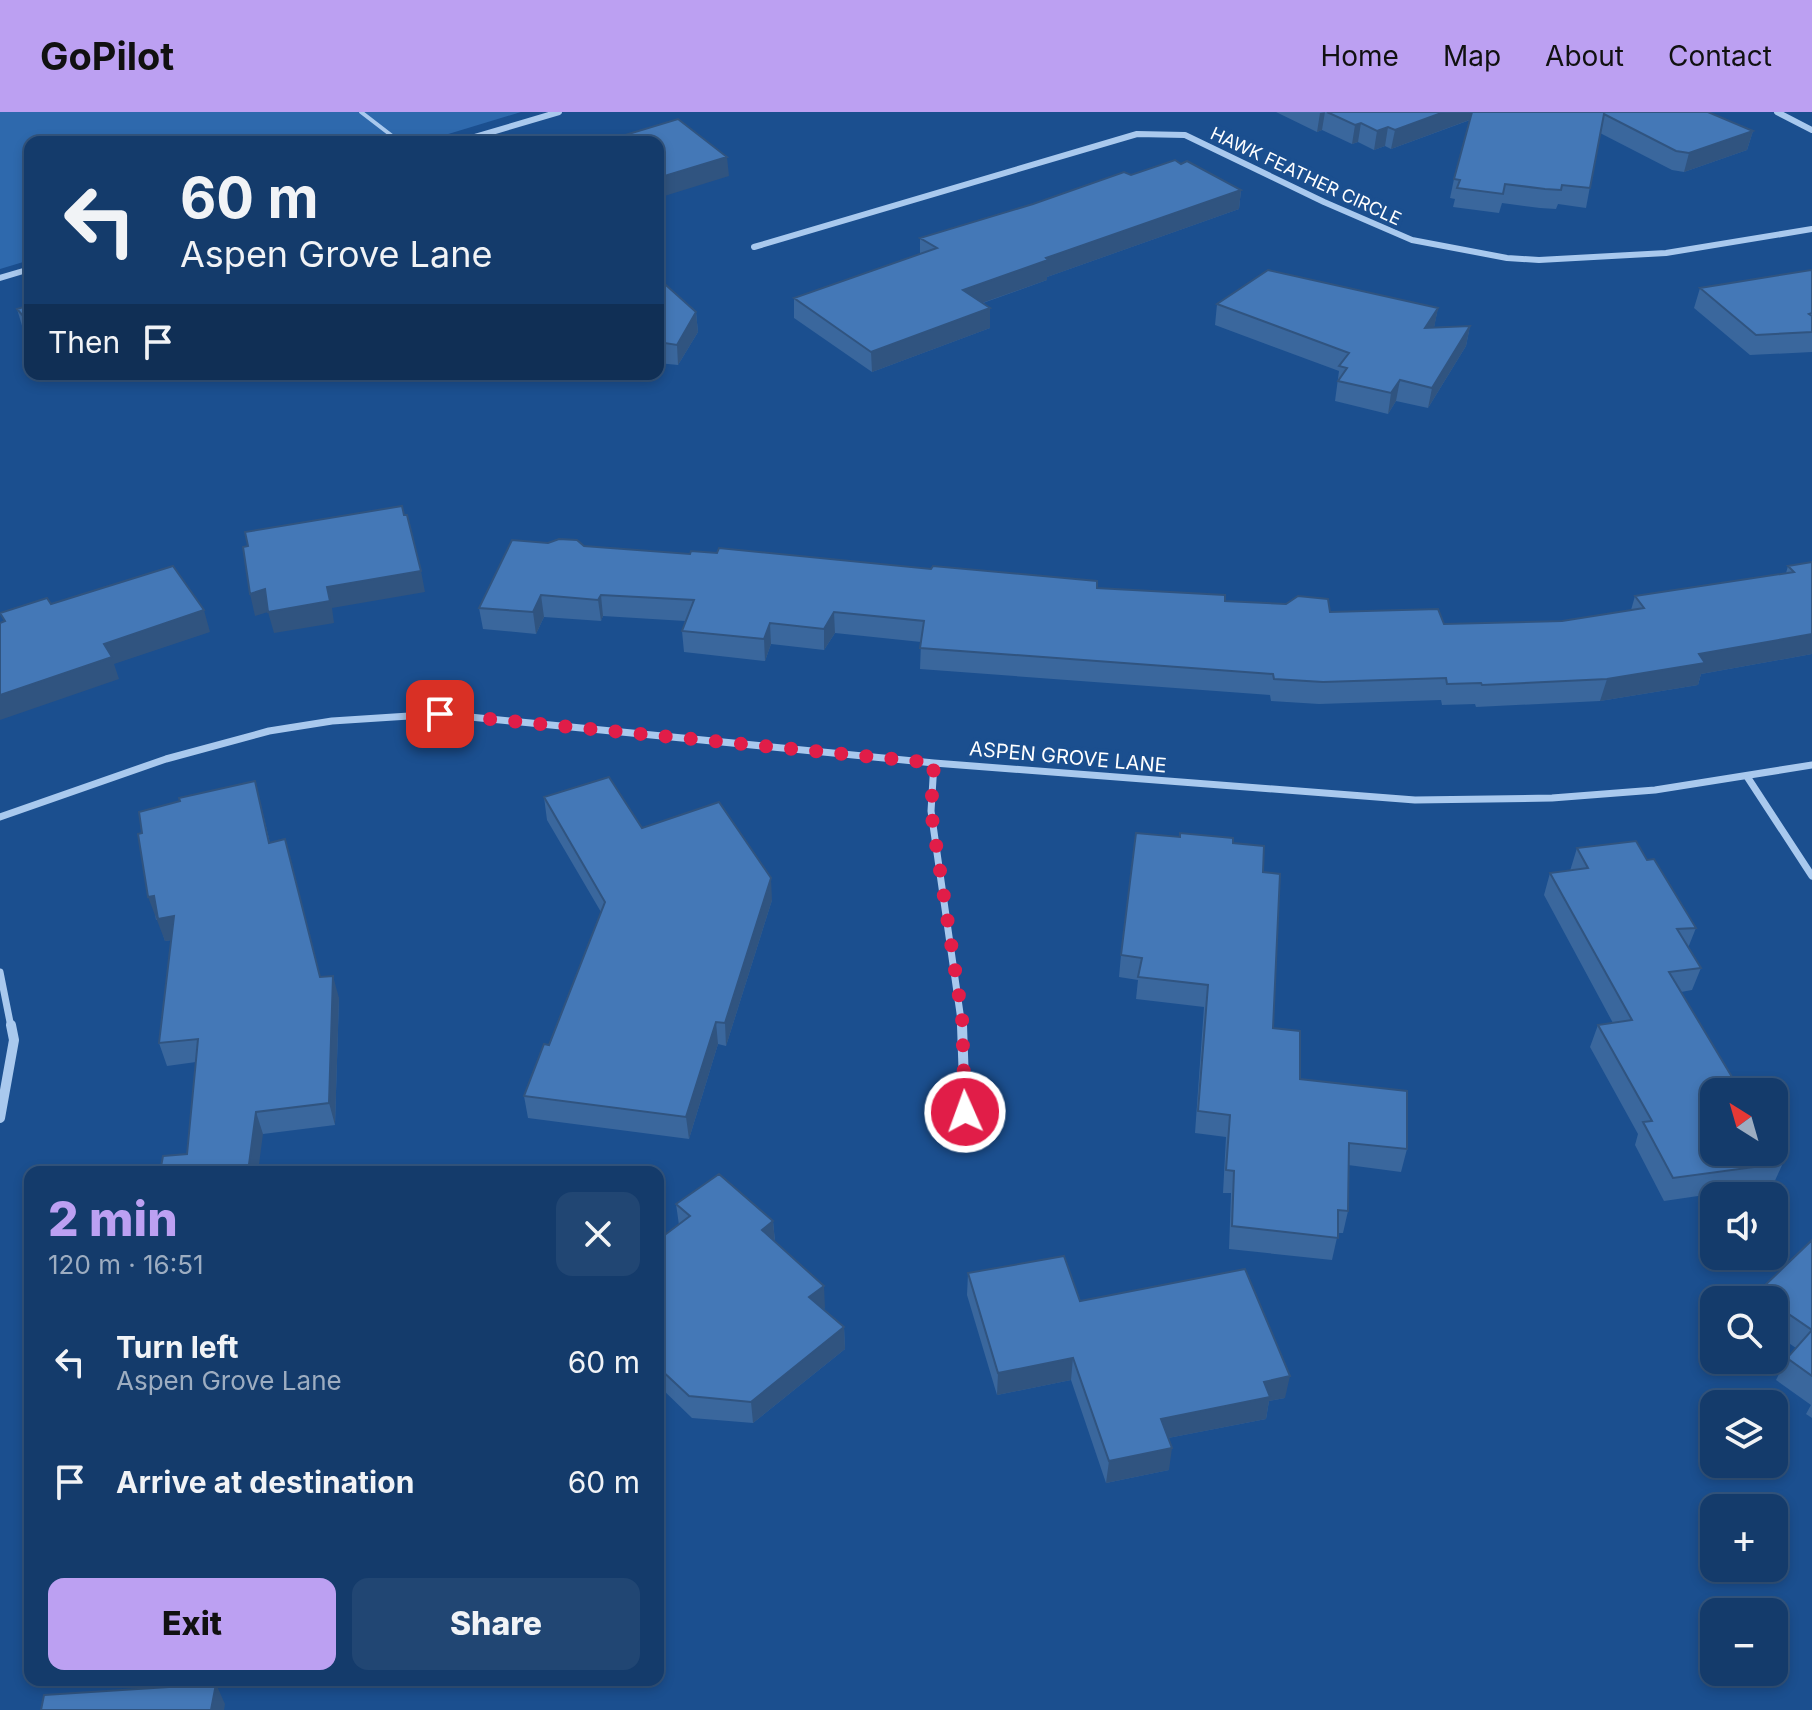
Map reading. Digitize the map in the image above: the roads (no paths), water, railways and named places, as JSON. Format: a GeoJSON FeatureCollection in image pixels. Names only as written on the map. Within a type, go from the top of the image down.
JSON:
{"type":"FeatureCollection","features":[{"type":"Feature","properties":{"kind":"street"},"geometry":{"type":"LineString","coordinates":[[478,136],[559,112]]}},
{"type":"Feature","properties":{"kind":"street"},"geometry":{"type":"LineString","coordinates":[[1777,112],[1812,130]]}},
{"type":"Feature","properties":{"kind":"street","name":"HAWK FEATHER CIRCLE"},"geometry":{"type":"LineString","coordinates":[[754,247],[1137,134],[1185,135],[1324,202],[1412,240],[1507,258],[1539,260],[1666,253],[1812,229]]}},
{"type":"Feature","properties":{"kind":"street"},"geometry":{"type":"LineString","coordinates":[[0,278],[24,271]]}},
{"type":"Feature","properties":{"kind":"street","name":"ASPEN GROVE LANE"},"geometry":{"type":"LineString","coordinates":[[0,817],[156,761],[270,730],[386,716],[440,714],[934,763],[1415,800],[1596,795],[1748,778],[1812,765]]}},
{"type":"Feature","properties":{"kind":"street"},"geometry":{"type":"LineString","coordinates":[[934,763],[931,811],[962,1016],[965,1112]]}},
{"type":"Feature","properties":{"kind":"street"},"geometry":{"type":"LineString","coordinates":[[1748,778],[1812,876]]}},
{"type":"Feature","properties":{"kind":"street"},"geometry":{"type":"LineString","coordinates":[[0,972],[14,1040],[0,1118]]}},
{"type":"Feature","properties":{"kind":"lane"},"geometry":{"type":"LineString","coordinates":[[361,112],[392,136]]}}]}
